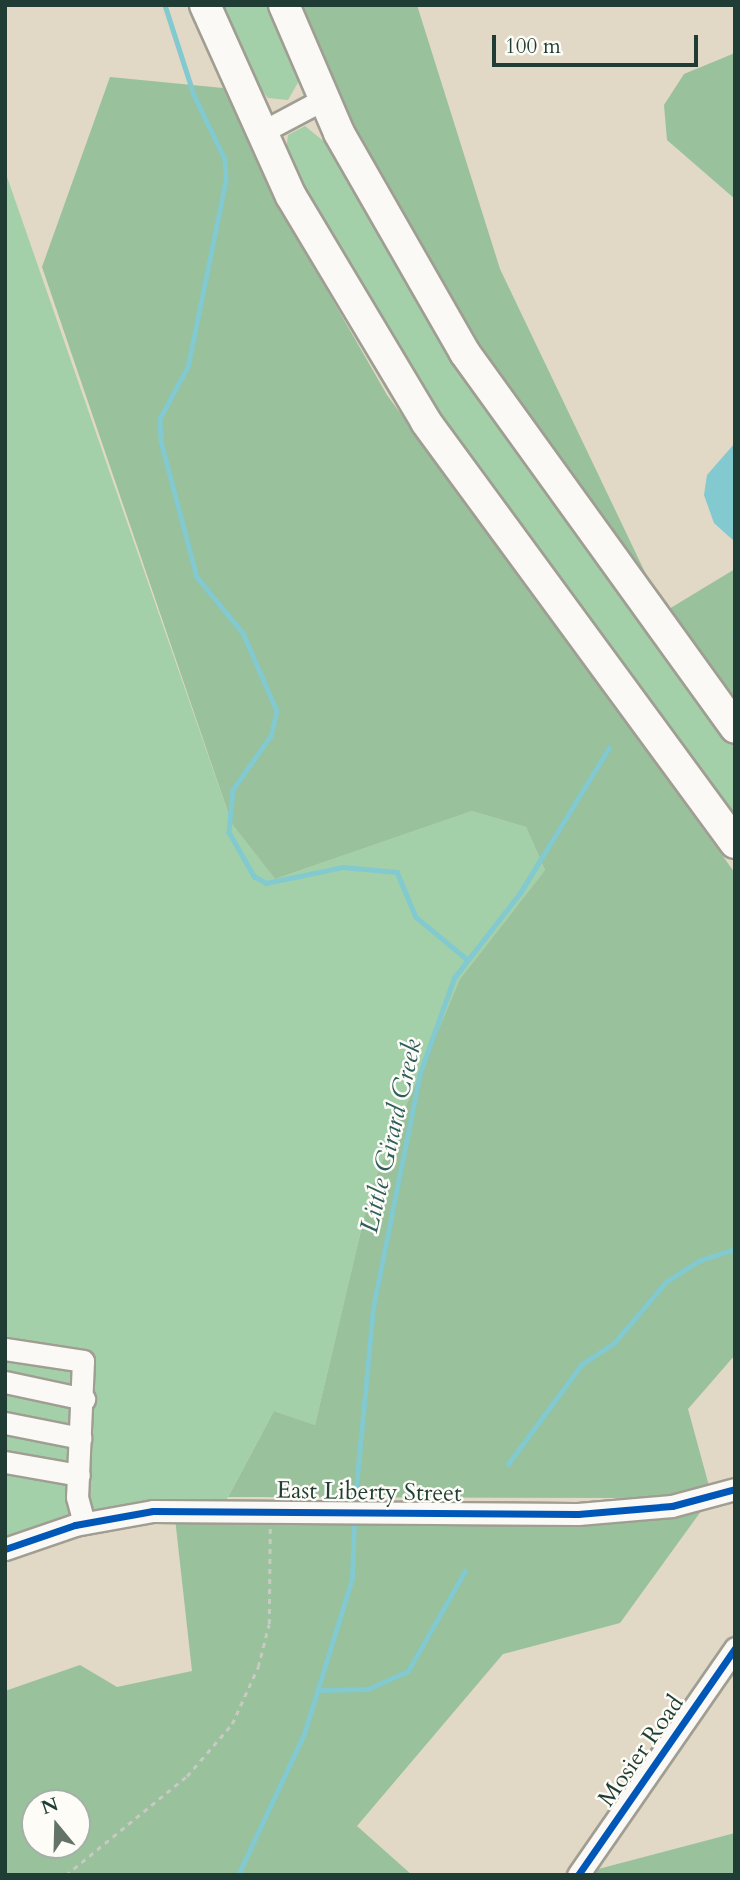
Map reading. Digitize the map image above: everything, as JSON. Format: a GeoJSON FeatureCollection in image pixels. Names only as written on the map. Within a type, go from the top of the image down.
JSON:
{"type":"FeatureCollection","features":[{"type":"Feature","properties":{"kind":"highway"},"geometry":{"type":"LineString","coordinates":[[205,5],[260,133],[317,242],[447,454],[735,843]]}},
{"type":"Feature","properties":{"kind":"highway"},"geometry":{"type":"LineString","coordinates":[[284,5],[323,100],[485,384],[735,728]]}},
{"type":"Feature","properties":{"kind":"street"},"geometry":{"type":"LineString","coordinates":[[260,133],[323,100]]}},
{"type":"Feature","properties":{"kind":"street"},"geometry":{"type":"LineString","coordinates":[[5,1349],[83,1361],[79,1475],[84,1523]]}},
{"type":"Feature","properties":{"kind":"street"},"geometry":{"type":"LineString","coordinates":[[5,1382],[83,1399]]}},
{"type":"Feature","properties":{"kind":"street"},"geometry":{"type":"LineString","coordinates":[[5,1423],[81,1438]]}},
{"type":"Feature","properties":{"kind":"street"},"geometry":{"type":"LineString","coordinates":[[5,1462],[79,1475]]}},
{"type":"Feature","properties":{"kind":"street","name":"East Liberty Street"},"geometry":{"type":"LineString","coordinates":[[5,1549],[84,1523],[153,1511],[626,1513],[735,1489]]}},
{"type":"Feature","properties":{"kind":"street","name":"Mosier Road"},"geometry":{"type":"LineString","coordinates":[[578,1875],[735,1648]]}},
{"type":"Feature","properties":{"kind":"path"},"geometry":{"type":"LineString","coordinates":[[66,1875],[187,1776],[232,1724],[258,1667],[269,1624],[270,1510]]}},
{"type":"Feature","properties":{"kind":"green space"},"geometry":{"type":"Polygon","coordinates":[[[218,5],[268,5],[300,79],[288,100],[268,98],[254,81],[218,5]]]}},
{"type":"Feature","properties":{"kind":"green space"},"geometry":{"type":"Polygon","coordinates":[[[300,5],[417,5],[500,269],[664,612],[484,358],[351,124],[300,5]]]}},
{"type":"Feature","properties":{"kind":"green space"},"geometry":{"type":"Polygon","coordinates":[[[735,53],[735,199],[667,140],[664,105],[684,74],[735,53]]]}},
{"type":"Feature","properties":{"kind":"green space"},"geometry":{"type":"Polygon","coordinates":[[[110,77],[223,88],[300,243],[387,395],[735,873],[735,1355],[688,1409],[709,1486],[651,1498],[228,1497],[274,1411],[315,1425],[371,1188],[460,979],[545,870],[526,827],[472,811],[275,879],[232,824],[42,267],[110,77]]]}},
{"type":"Feature","properties":{"kind":"green space"},"geometry":{"type":"Polygon","coordinates":[[[305,126],[327,144],[508,440],[735,746],[735,828],[424,401],[285,158],[288,135],[305,126]]]}},
{"type":"Feature","properties":{"kind":"green space"},"geometry":{"type":"Polygon","coordinates":[[[5,171],[232,824],[275,879],[472,811],[526,827],[545,870],[460,979],[371,1188],[315,1425],[274,1411],[222,1508],[197,1508],[5,1549],[5,171]]]}},
{"type":"Feature","properties":{"kind":"green space"},"geometry":{"type":"Polygon","coordinates":[[[735,569],[735,705],[664,612],[735,569]]]}},
{"type":"Feature","properties":{"kind":"green space"},"geometry":{"type":"Polygon","coordinates":[[[712,1496],[620,1623],[503,1654],[357,1826],[412,1875],[5,1875],[5,1691],[80,1665],[117,1687],[192,1671],[174,1509],[475,1514],[712,1496]]]}},
{"type":"Feature","properties":{"kind":"green space"},"geometry":{"type":"Polygon","coordinates":[[[735,1833],[735,1875],[585,1875],[587,1872],[735,1833]]]}},
{"type":"Feature","properties":{"kind":"water"},"geometry":{"type":"Polygon","coordinates":[[[735,443],[735,542],[714,523],[704,495],[707,475],[735,443]]]}},
{"type":"Feature","properties":{"kind":"waterway"},"geometry":{"type":"LineString","coordinates":[[165,5],[194,95],[225,159],[226,181],[188,367],[160,419],[161,441],[197,577],[243,633],[277,711],[271,736],[233,790],[229,832],[254,876],[266,883],[343,867],[397,872],[416,917],[468,960]]}},
{"type":"Feature","properties":{"kind":"waterway","name":"Little Girard Creek"},"geometry":{"type":"LineString","coordinates":[[355,1499],[373,1308],[420,1073],[454,978],[520,893],[609,748]]}},
{"type":"Feature","properties":{"kind":"waterway"},"geometry":{"type":"LineString","coordinates":[[508,1464],[582,1364],[614,1343],[666,1282],[698,1261],[735,1249]]}},
{"type":"Feature","properties":{"kind":"waterway","name":"Little Girard Creek"},"geometry":{"type":"LineString","coordinates":[[238,1875],[304,1734],[352,1579],[354,1523]]}},
{"type":"Feature","properties":{"kind":"waterway"},"geometry":{"type":"LineString","coordinates":[[317,1690],[368,1689],[408,1671],[465,1571]]}},
{"type":"Feature","properties":{"kind":"cycle path"},"geometry":{"type":"LineString","coordinates":[[5,1549],[75,1525],[153,1511],[578,1514],[672,1506],[735,1489]]}},
{"type":"Feature","properties":{"kind":"cycle path"},"geometry":{"type":"LineString","coordinates":[[578,1875],[735,1648]]}}]}
